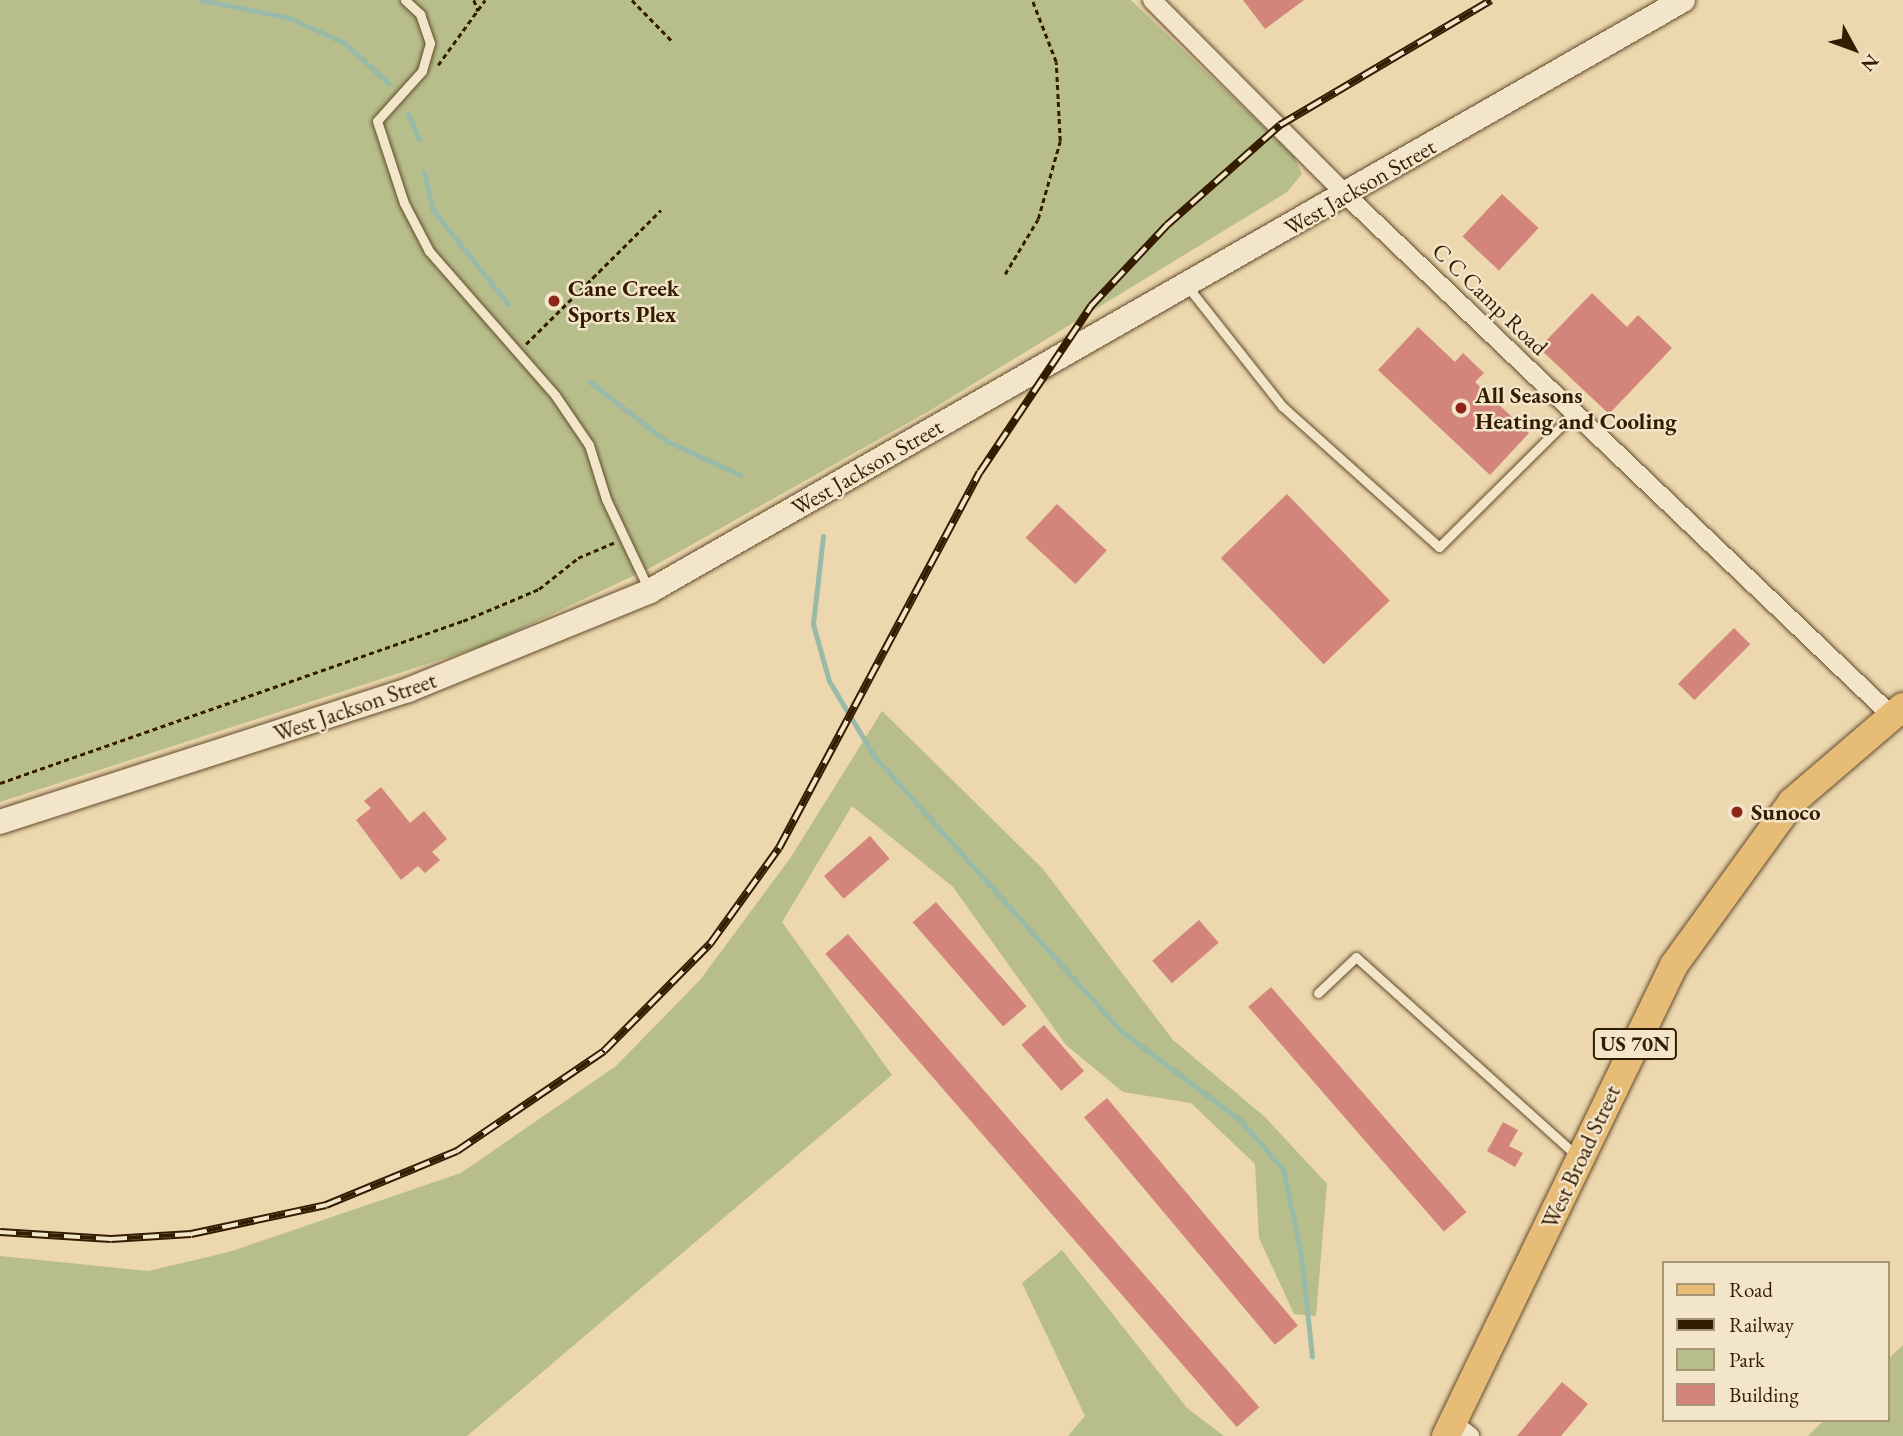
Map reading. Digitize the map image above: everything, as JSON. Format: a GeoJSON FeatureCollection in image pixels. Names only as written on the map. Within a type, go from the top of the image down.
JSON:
{"type":"FeatureCollection","features":[{"type":"Feature","properties":{"kind":"main road","name":"West Broad Street"},"geometry":{"type":"LineString","coordinates":[[1456,1431],[1674,965],[1734,873],[1792,802],[1897,711]]}},
{"type":"Feature","properties":{"kind":"street","name":"C C Camp Road"},"geometry":{"type":"LineString","coordinates":[[1152,0],[1346,195],[1574,413],[1897,711]]}},
{"type":"Feature","properties":{"kind":"street","name":"West Jackson Street"},"geometry":{"type":"LineString","coordinates":[[0,822],[408,690],[650,591],[1683,0]]}},
{"type":"Feature","properties":{"kind":"lane"},"geometry":{"type":"LineString","coordinates":[[405,0],[420,14],[430,43],[422,71],[377,121],[404,203],[429,251],[555,395],[589,445],[606,499],[650,591]]}},
{"type":"Feature","properties":{"kind":"lane"},"geometry":{"type":"LineString","coordinates":[[1187,286],[1282,406],[1439,547],[1574,413]]}},
{"type":"Feature","properties":{"kind":"lane"},"geometry":{"type":"LineString","coordinates":[[1318,993],[1356,957],[1533,1122],[1581,1159]]}},
{"type":"Feature","properties":{"kind":"path"},"geometry":{"type":"LineString","coordinates":[[474,0],[478,10]]}},
{"type":"Feature","properties":{"kind":"path"},"geometry":{"type":"LineString","coordinates":[[432,71],[485,0]]}},
{"type":"Feature","properties":{"kind":"path"},"geometry":{"type":"LineString","coordinates":[[632,0],[673,42]]}},
{"type":"Feature","properties":{"kind":"path"},"geometry":{"type":"LineString","coordinates":[[1005,274],[1038,219],[1060,141],[1056,62],[1032,0]]}},
{"type":"Feature","properties":{"kind":"path"},"geometry":{"type":"LineString","coordinates":[[521,348],[661,210]]}},
{"type":"Feature","properties":{"kind":"path"},"geometry":{"type":"LineString","coordinates":[[0,783],[463,621],[539,589],[578,558],[617,542]]}},
{"type":"Feature","properties":{"kind":"green space","name":"Cane Creek Sports Plex"},"geometry":{"type":"Polygon","coordinates":[[[0,0],[1131,0],[1294,156],[1302,174],[1287,192],[929,411],[652,567],[486,645],[0,802],[0,0]]]}},
{"type":"Feature","properties":{"kind":"green space"},"geometry":{"type":"Polygon","coordinates":[[[882,711],[1043,869],[1173,1040],[1265,1117],[1327,1184],[1316,1316],[1294,1314],[1259,1238],[1255,1164],[1191,1103],[1123,1092],[1066,1045],[953,887],[852,806],[782,922],[892,1075],[467,1436],[0,1436],[0,1256],[148,1271],[229,1252],[461,1173],[616,1066],[700,980],[791,857],[882,711]]]}},
{"type":"Feature","properties":{"kind":"green space"},"geometry":{"type":"Polygon","coordinates":[[[1062,1250],[1187,1408],[1224,1436],[1068,1436],[1085,1416],[1022,1283],[1062,1250]]]}},
{"type":"Feature","properties":{"kind":"green space"},"geometry":{"type":"Polygon","coordinates":[[[1903,1345],[1903,1436],[1808,1436],[1822,1422],[1889,1422],[1889,1358],[1903,1345]]]}},
{"type":"Feature","properties":{"kind":"building"},"geometry":{"type":"Polygon","coordinates":[[[1243,0],[1304,0],[1265,29],[1243,0]]]}},
{"type":"Feature","properties":{"kind":"building"},"geometry":{"type":"Polygon","coordinates":[[[1502,194],[1539,228],[1499,271],[1462,236],[1502,194]]]}},
{"type":"Feature","properties":{"kind":"building"},"geometry":{"type":"Polygon","coordinates":[[[1592,293],[1627,327],[1638,315],[1672,348],[1609,414],[1539,348],[1592,293]]]}},
{"type":"Feature","properties":{"kind":"building","name":"All Seasons Heating and Cooling"},"geometry":{"type":"Polygon","coordinates":[[[1418,327],[1455,362],[1463,353],[1484,373],[1475,382],[1529,433],[1490,475],[1378,370],[1418,327]]]}},
{"type":"Feature","properties":{"kind":"building"},"geometry":{"type":"Polygon","coordinates":[[[1287,494],[1390,600],[1324,664],[1221,558],[1287,494]]]}},
{"type":"Feature","properties":{"kind":"building"},"geometry":{"type":"Polygon","coordinates":[[[1057,504],[1107,550],[1075,584],[1026,538],[1057,504]]]}},
{"type":"Feature","properties":{"kind":"building"},"geometry":{"type":"Polygon","coordinates":[[[1734,628],[1750,644],[1694,700],[1678,684],[1734,628]]]}},
{"type":"Feature","properties":{"kind":"building"},"geometry":{"type":"Polygon","coordinates":[[[381,787],[410,823],[424,811],[447,839],[432,852],[440,860],[425,873],[418,866],[401,880],[356,820],[371,808],[364,801],[381,787]]]}},
{"type":"Feature","properties":{"kind":"building"},"geometry":{"type":"Polygon","coordinates":[[[870,836],[890,859],[844,899],[824,876],[870,836]]]}},
{"type":"Feature","properties":{"kind":"building"},"geometry":{"type":"Polygon","coordinates":[[[936,902],[1027,1006],[1003,1026],[913,922],[936,902]]]}},
{"type":"Feature","properties":{"kind":"building"},"geometry":{"type":"Polygon","coordinates":[[[1199,920],[1219,943],[1172,983],[1152,961],[1199,920]]]}},
{"type":"Feature","properties":{"kind":"building"},"geometry":{"type":"Polygon","coordinates":[[[848,934],[1259,1407],[1237,1427],[825,954],[848,934]]]}},
{"type":"Feature","properties":{"kind":"building"},"geometry":{"type":"Polygon","coordinates":[[[1271,987],[1467,1212],[1444,1232],[1248,1007],[1271,987]]]}},
{"type":"Feature","properties":{"kind":"building"},"geometry":{"type":"Polygon","coordinates":[[[1044,1025],[1084,1071],[1061,1091],[1021,1045],[1044,1025]]]}},
{"type":"Feature","properties":{"kind":"building"},"geometry":{"type":"Polygon","coordinates":[[[1107,1098],[1298,1326],[1275,1345],[1084,1117],[1107,1098]]]}},
{"type":"Feature","properties":{"kind":"building"},"geometry":{"type":"Polygon","coordinates":[[[1503,1122],[1518,1130],[1509,1146],[1523,1153],[1515,1167],[1487,1151],[1503,1122]]]}},
{"type":"Feature","properties":{"kind":"building"},"geometry":{"type":"Polygon","coordinates":[[[1562,1382],[1588,1404],[1561,1436],[1517,1436],[1562,1382]]]}},
{"type":"Feature","properties":{"kind":"waterway"},"geometry":{"type":"LineString","coordinates":[[201,0],[290,18],[346,44],[389,84]]}},
{"type":"Feature","properties":{"kind":"waterway"},"geometry":{"type":"LineString","coordinates":[[408,114],[419,140]]}},
{"type":"Feature","properties":{"kind":"waterway"},"geometry":{"type":"LineString","coordinates":[[424,172],[433,210],[508,304]]}},
{"type":"Feature","properties":{"kind":"waterway"},"geometry":{"type":"LineString","coordinates":[[590,382],[666,441],[741,475]]}},
{"type":"Feature","properties":{"kind":"waterway"},"geometry":{"type":"LineString","coordinates":[[823,536],[813,624],[829,681],[874,756],[1120,1030],[1239,1119],[1283,1169],[1301,1255],[1312,1356]]}},
{"type":"Feature","properties":{"kind":"railway"},"geometry":{"type":"LineString","coordinates":[[0,1232],[111,1239],[191,1234],[326,1205],[457,1151],[604,1051],[710,944],[779,848],[980,472],[1091,306],[1167,225],[1280,125],[1491,0]]}},
{"type":"Feature","properties":{"kind":"place","name":"Cane Creek Sports Plex"},"geometry":{"type":"Point","coordinates":[554,301]}},
{"type":"Feature","properties":{"kind":"place","name":"All Seasons Heating and Cooling"},"geometry":{"type":"Point","coordinates":[1461,408]}},
{"type":"Feature","properties":{"kind":"place","name":"Sunoco"},"geometry":{"type":"Point","coordinates":[1737,812]}}]}
